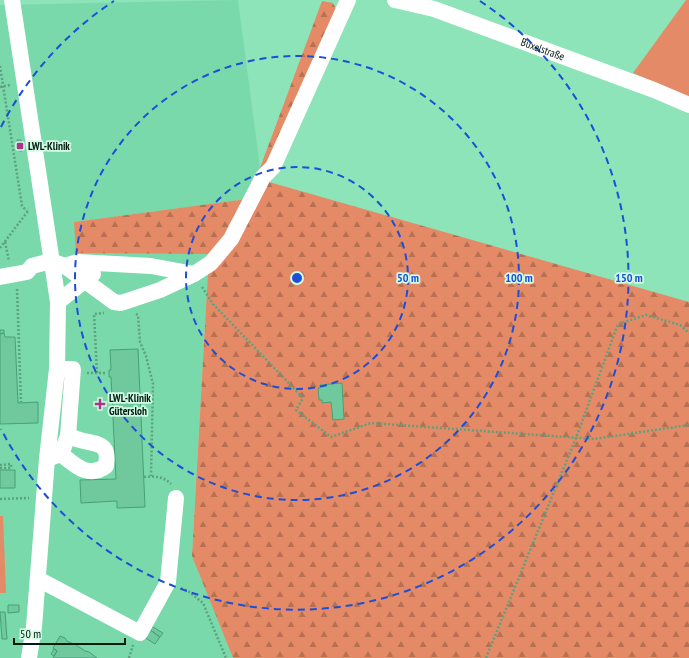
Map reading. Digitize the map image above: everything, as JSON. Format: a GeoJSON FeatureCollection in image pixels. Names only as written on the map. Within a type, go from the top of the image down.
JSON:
{"type":"FeatureCollection","features":[{"type":"Feature","properties":{"kind":"street"},"geometry":{"type":"LineString","coordinates":[[12,0],[44,203],[58,263],[57,369],[47,459],[34,627],[29,658]]}},
{"type":"Feature","properties":{"kind":"street"},"geometry":{"type":"LineString","coordinates":[[58,263],[114,302],[121,303],[160,290],[194,274],[211,263],[231,239],[263,177],[273,167],[348,0]]}},
{"type":"Feature","properties":{"kind":"street","name":"Buxelstraße"},"geometry":{"type":"LineString","coordinates":[[395,0],[434,9],[654,90],[689,105]]}},
{"type":"Feature","properties":{"kind":"street"},"geometry":{"type":"LineString","coordinates":[[6,276],[26,272],[32,266],[78,262],[151,266],[194,274]]}},
{"type":"Feature","properties":{"kind":"street"},"geometry":{"type":"LineString","coordinates":[[58,302],[104,264]]}},
{"type":"Feature","properties":{"kind":"street"},"geometry":{"type":"LineString","coordinates":[[57,369],[73,369],[68,436],[62,454]]}},
{"type":"Feature","properties":{"kind":"street"},"geometry":{"type":"LineString","coordinates":[[62,454],[78,467],[88,471],[100,470],[106,466],[107,456],[104,448],[96,443],[79,440],[68,436]]}},
{"type":"Feature","properties":{"kind":"street"},"geometry":{"type":"LineString","coordinates":[[47,459],[62,454]]}},
{"type":"Feature","properties":{"kind":"street"},"geometry":{"type":"LineString","coordinates":[[38,579],[140,633],[153,612],[168,582],[176,498]]}},
{"type":"Feature","properties":{"kind":"path"},"geometry":{"type":"LineString","coordinates":[[0,66],[22,206],[27,211],[0,248]]}},
{"type":"Feature","properties":{"kind":"path"},"geometry":{"type":"LineString","coordinates":[[194,274],[212,304],[303,398],[296,410],[330,437],[371,423],[594,439],[689,424]]}},
{"type":"Feature","properties":{"kind":"path"},"geometry":{"type":"LineString","coordinates":[[6,276],[16,282],[21,402]]}},
{"type":"Feature","properties":{"kind":"path"},"geometry":{"type":"LineString","coordinates":[[131,311],[138,315],[140,342],[146,356],[153,384],[151,476]]}},
{"type":"Feature","properties":{"kind":"path"},"geometry":{"type":"LineString","coordinates":[[96,373],[94,314],[106,313]]}},
{"type":"Feature","properties":{"kind":"path"},"geometry":{"type":"LineString","coordinates":[[486,658],[576,438],[618,324],[646,315],[680,325],[689,333]]}},
{"type":"Feature","properties":{"kind":"path"},"geometry":{"type":"LineString","coordinates":[[73,373],[106,374]]}},
{"type":"Feature","properties":{"kind":"path"},"geometry":{"type":"LineString","coordinates":[[0,465],[11,464],[11,468],[0,468]]}},
{"type":"Feature","properties":{"kind":"path"},"geometry":{"type":"LineString","coordinates":[[144,476],[157,476],[166,479],[172,485],[176,498]]}},
{"type":"Feature","properties":{"kind":"path"},"geometry":{"type":"LineString","coordinates":[[0,499],[44,497]]}},
{"type":"Feature","properties":{"kind":"path"},"geometry":{"type":"LineString","coordinates":[[168,582],[188,591],[203,603],[226,658]]}},
{"type":"Feature","properties":{"kind":"shaded area","name":"LWL-Klinik Gütersloh"},"geometry":{"type":"Polygon","coordinates":[[[238,0],[260,168],[247,199],[74,222],[77,253],[209,253],[192,555],[233,658],[0,658],[0,5],[238,0]]]}},
{"type":"Feature","properties":{"kind":"green space"},"geometry":{"type":"Polygon","coordinates":[[[686,0],[689,0],[689,97],[633,73],[686,0]]]}},
{"type":"Feature","properties":{"kind":"green space"},"geometry":{"type":"Polygon","coordinates":[[[322,1],[333,3],[336,9],[268,167],[260,168],[322,1]]]}},
{"type":"Feature","properties":{"kind":"green space"},"geometry":{"type":"Polygon","coordinates":[[[255,178],[689,302],[689,658],[233,658],[192,556],[209,254],[76,253],[74,222],[247,199],[255,178]]]}},
{"type":"Feature","properties":{"kind":"green space"},"geometry":{"type":"Polygon","coordinates":[[[0,516],[3,516],[6,593],[0,593],[0,516]]]}},
{"type":"Feature","properties":{"kind":"building"},"geometry":{"type":"Polygon","coordinates":[[[17,140],[21,140],[22,151],[19,151],[17,140]]]}},
{"type":"Feature","properties":{"kind":"building"},"geometry":{"type":"Polygon","coordinates":[[[0,330],[4,330],[4,333],[0,334],[0,330]]]}},
{"type":"Feature","properties":{"kind":"building"},"geometry":{"type":"Polygon","coordinates":[[[4,333],[5,337],[15,337],[18,403],[38,402],[38,423],[0,424],[0,334],[4,333]]]}},
{"type":"Feature","properties":{"kind":"building"},"geometry":{"type":"Polygon","coordinates":[[[138,349],[145,507],[117,508],[117,501],[81,503],[80,480],[116,479],[111,377],[109,377],[109,370],[111,370],[110,350],[138,349]]]}},
{"type":"Feature","properties":{"kind":"building"},"geometry":{"type":"Polygon","coordinates":[[[342,383],[344,419],[333,420],[331,402],[322,403],[322,400],[319,400],[318,388],[320,388],[320,385],[342,383]]]}},
{"type":"Feature","properties":{"kind":"building"},"geometry":{"type":"Polygon","coordinates":[[[0,470],[15,470],[15,488],[0,488],[0,470]]]}},
{"type":"Feature","properties":{"kind":"building"},"geometry":{"type":"Polygon","coordinates":[[[8,605],[19,605],[19,612],[8,613],[8,605]]]}},
{"type":"Feature","properties":{"kind":"building"},"geometry":{"type":"Polygon","coordinates":[[[0,612],[5,612],[7,639],[2,639],[0,612]]]}},
{"type":"Feature","properties":{"kind":"building"},"geometry":{"type":"Polygon","coordinates":[[[151,626],[163,633],[160,637],[149,629],[151,626]]]}},
{"type":"Feature","properties":{"kind":"building"},"geometry":{"type":"Polygon","coordinates":[[[149,629],[160,637],[155,644],[144,637],[149,629]]]}},
{"type":"Feature","properties":{"kind":"building"},"geometry":{"type":"Polygon","coordinates":[[[60,636],[97,658],[53,658],[57,651],[53,648],[60,636]]]}},
{"type":"Feature","properties":{"kind":"building"},"geometry":{"type":"Polygon","coordinates":[[[54,649],[57,651],[54,656],[51,654],[54,649]]]}},
{"type":"Feature","properties":{"kind":"place","name":"LWL-Klinik"},"geometry":{"type":"Point","coordinates":[20,146]}},
{"type":"Feature","properties":{"kind":"place","name":"LWL-Klinik Gütersloh"},"geometry":{"type":"Point","coordinates":[100,404]}}]}
